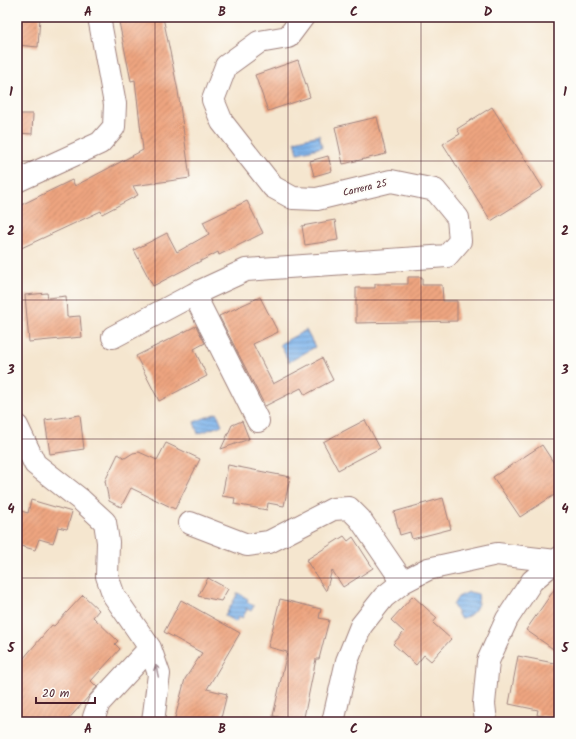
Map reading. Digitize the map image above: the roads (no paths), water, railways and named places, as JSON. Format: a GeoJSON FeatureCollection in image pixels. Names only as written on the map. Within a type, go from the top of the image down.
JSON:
{"type":"FeatureCollection","features":[{"type":"Feature","properties":{"kind":"street"},"geometry":{"type":"LineString","coordinates":[[17,181],[100,143],[114,127],[115,104],[99,17]]}},
{"type":"Feature","properties":{"kind":"street","name":"Carrera 25"},"geometry":{"type":"LineString","coordinates":[[113,337],[194,294],[246,270],[447,256],[460,241],[458,218],[435,190],[391,181],[317,199],[293,198],[273,187],[222,122],[213,100],[226,66],[259,42],[288,37],[303,17]]}},
{"type":"Feature","properties":{"kind":"street"},"geometry":{"type":"LineString","coordinates":[[194,294],[258,421]]}},
{"type":"Feature","properties":{"kind":"street"},"geometry":{"type":"LineString","coordinates":[[17,426],[35,464],[81,500],[105,522],[108,542],[107,576],[114,596],[150,648],[159,674],[153,722]]}},
{"type":"Feature","properties":{"kind":"street"},"geometry":{"type":"LineString","coordinates":[[190,523],[247,545],[269,542],[333,508],[348,508],[360,519],[403,582]]}},
{"type":"Feature","properties":{"kind":"street"},"geometry":{"type":"LineString","coordinates":[[333,722],[346,661],[361,626],[384,597],[403,582],[428,569],[497,554],[557,559]]}},
{"type":"Feature","properties":{"kind":"street"},"geometry":{"type":"LineString","coordinates":[[486,722],[484,704],[488,661],[507,619],[532,581],[557,559]]}},
{"type":"Feature","properties":{"kind":"street"},"geometry":{"type":"LineString","coordinates":[[95,722],[94,717],[99,703],[150,648]]}},
{"type":"Feature","properties":{"kind":"water"},"geometry":{"type":"Polygon","coordinates":[[[319,135],[322,147],[298,153],[295,141],[319,135]]]}},
{"type":"Feature","properties":{"kind":"water"},"geometry":{"type":"Polygon","coordinates":[[[306,330],[315,347],[289,362],[280,344],[306,330]]]}},
{"type":"Feature","properties":{"kind":"water"},"geometry":{"type":"Polygon","coordinates":[[[217,413],[222,425],[198,434],[194,422],[217,413]]]}},
{"type":"Feature","properties":{"kind":"water"},"geometry":{"type":"Polygon","coordinates":[[[469,592],[478,594],[479,598],[477,606],[468,616],[460,618],[453,605],[458,597],[469,592]]]}},
{"type":"Feature","properties":{"kind":"water"},"geometry":{"type":"Polygon","coordinates":[[[238,593],[248,599],[247,602],[254,606],[251,611],[245,608],[247,610],[242,618],[239,616],[236,622],[225,616],[238,593]]]}}]}
